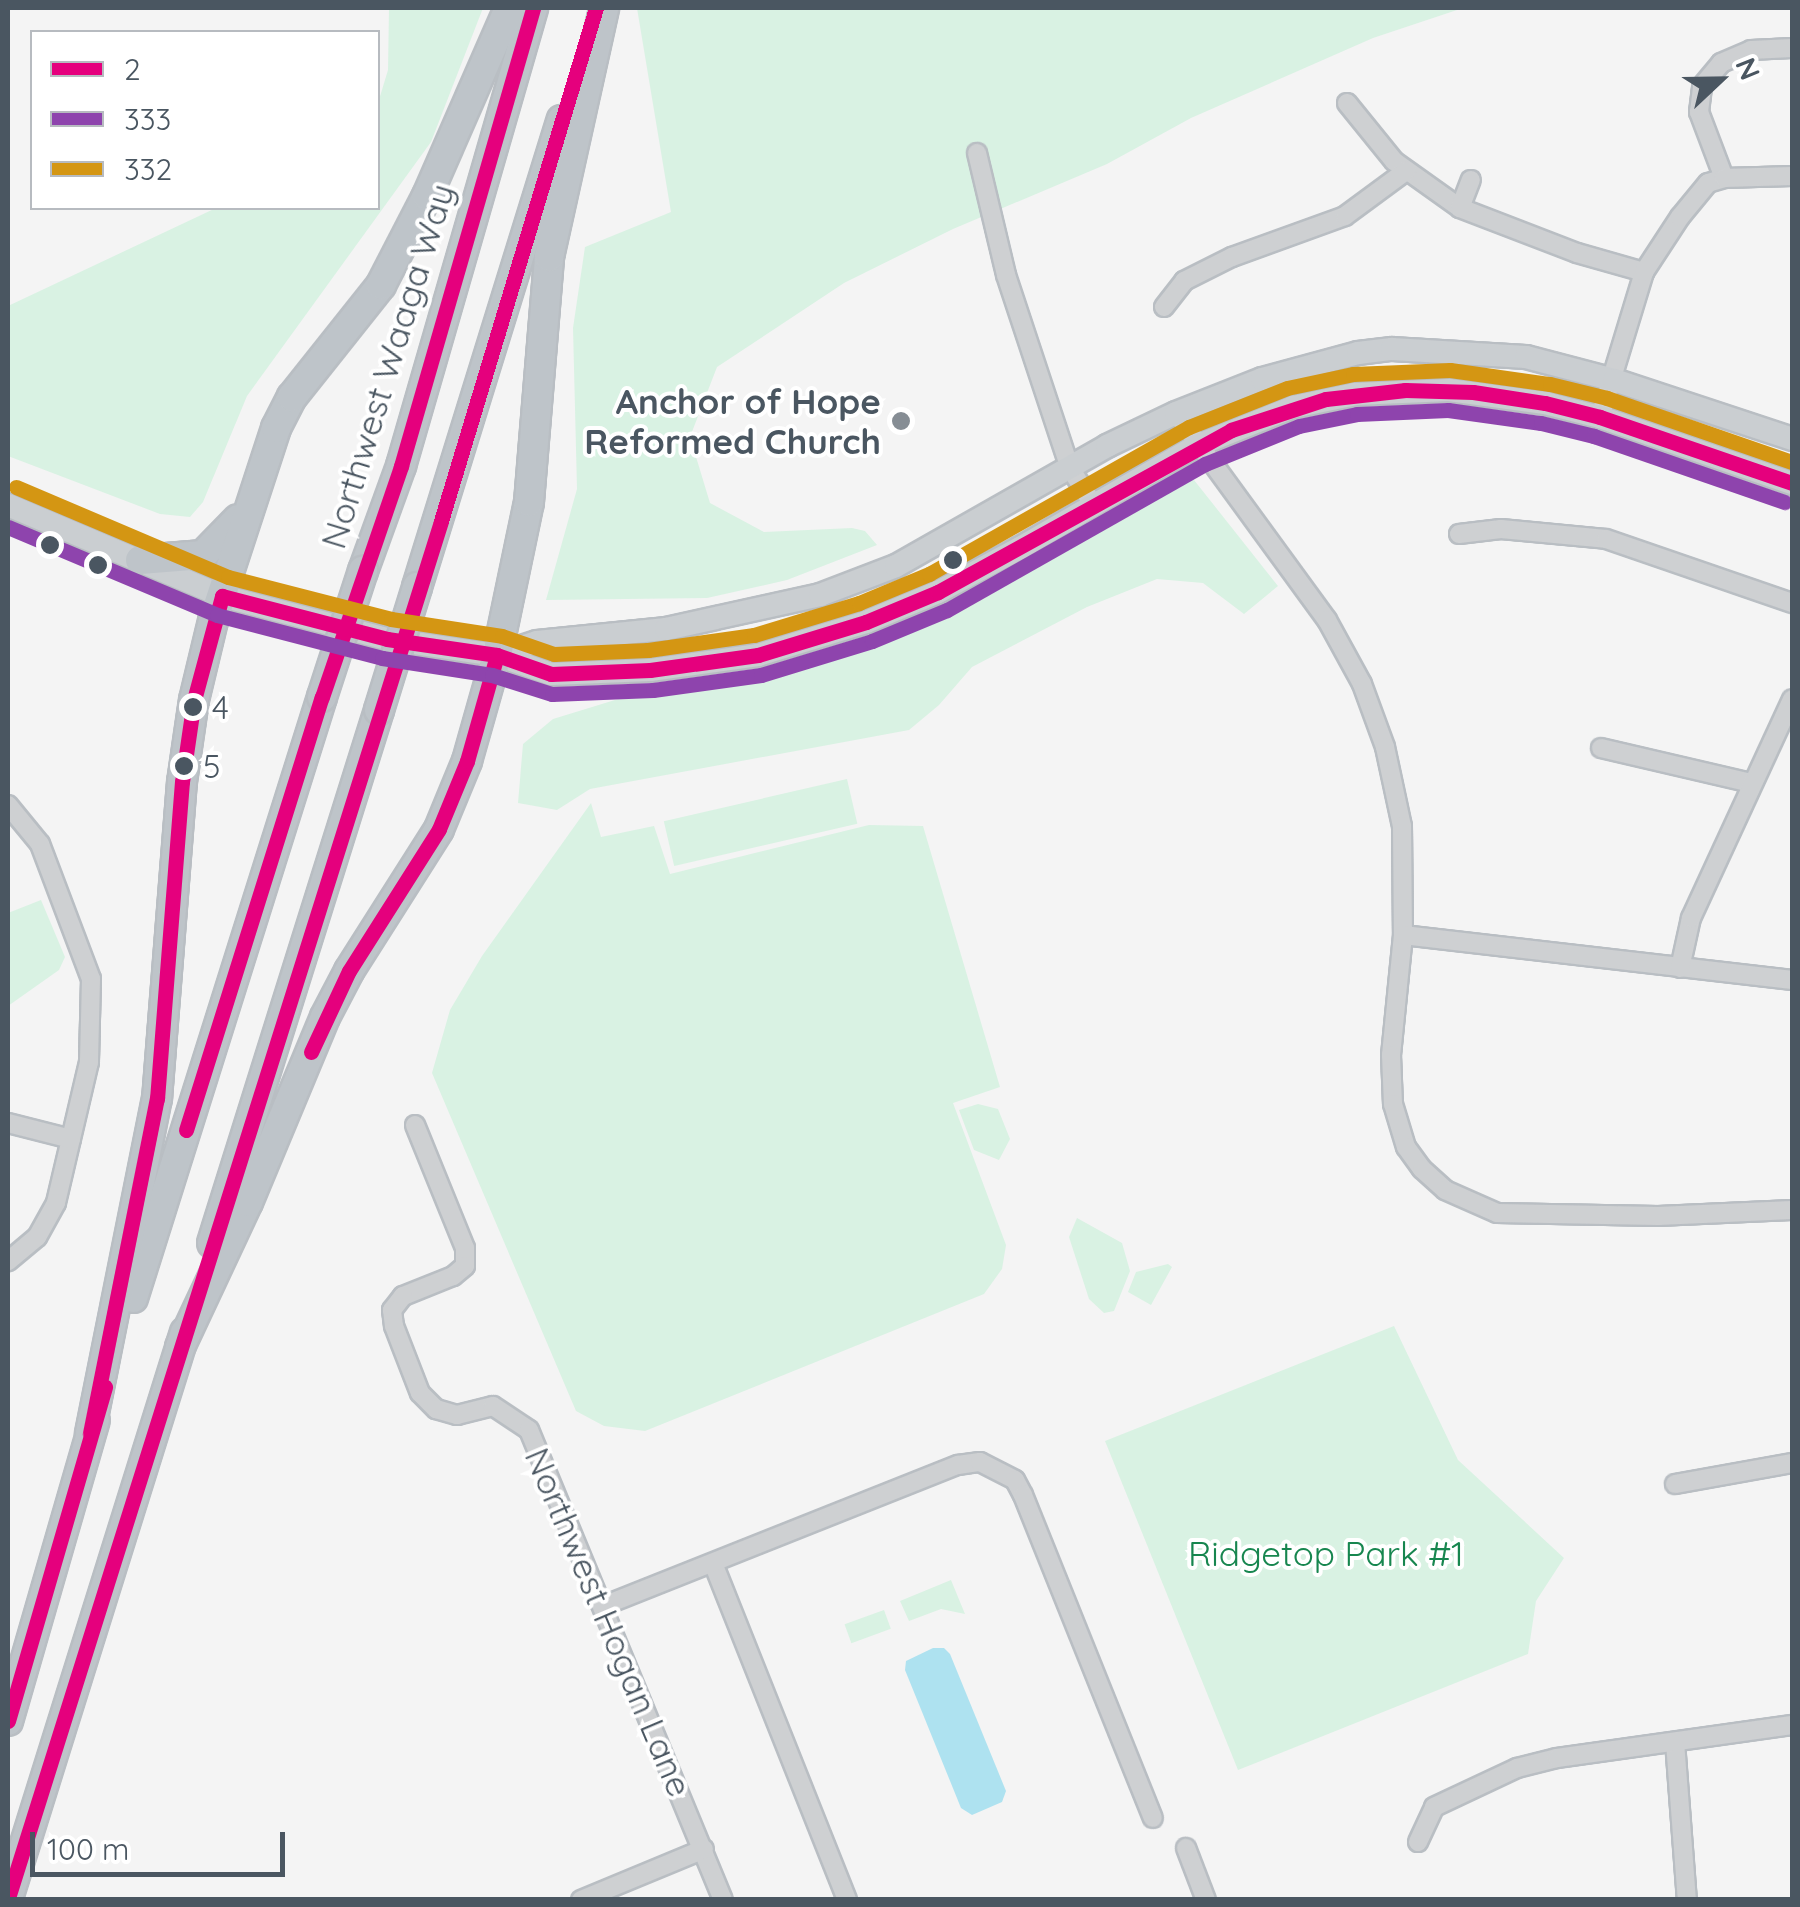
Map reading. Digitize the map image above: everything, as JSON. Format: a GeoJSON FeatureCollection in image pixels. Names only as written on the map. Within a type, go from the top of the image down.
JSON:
{"type":"FeatureCollection","features":[{"type":"Feature","properties":{"kind":"highway"},"geometry":{"type":"LineString","coordinates":[[90,1433],[157,1099],[182,782],[194,700],[251,496],[292,397],[381,286],[428,196],[509,8]]}},
{"type":"Feature","properties":{"kind":"highway","name":"Northwest Waaga Way"},"geometry":{"type":"LineString","coordinates":[[8,1721],[90,1433],[322,697],[401,466],[533,8]]}},
{"type":"Feature","properties":{"kind":"highway"},"geometry":{"type":"LineString","coordinates":[[8,1898],[596,8]]}},
{"type":"Feature","properties":{"kind":"highway"},"geometry":{"type":"LineString","coordinates":[[180,1347],[325,1017],[451,803],[468,761],[497,655],[529,502],[550,258],[604,8]]}},
{"type":"Feature","properties":{"kind":"highway"},"geometry":{"type":"LineString","coordinates":[[140,560],[206,552],[231,530],[251,496]]}},
{"type":"Feature","properties":{"kind":"main road"},"geometry":{"type":"LineString","coordinates":[[497,655],[536,642],[666,629],[820,595],[896,566],[1070,468],[1176,414],[1284,372],[1392,349],[1526,357],[1614,380],[1792,439]]}},
{"type":"Feature","properties":{"kind":"main road"},"geometry":{"type":"LineString","coordinates":[[8,505],[222,596],[387,639],[497,655],[551,674],[650,670],[758,655],[866,622],[938,592],[1196,446],[1293,408],[1405,390],[1473,392],[1600,416],[1792,483]]}},
{"type":"Feature","properties":{"kind":"street"},"geometry":{"type":"LineString","coordinates":[[1724,178],[1699,112],[1702,86],[1721,63],[1751,50],[1792,48]]}},
{"type":"Feature","properties":{"kind":"street"},"geometry":{"type":"LineString","coordinates":[[1347,103],[1406,171],[1460,208],[1578,254],[1644,272]]}},
{"type":"Feature","properties":{"kind":"street"},"geometry":{"type":"LineString","coordinates":[[977,153],[1006,275],[1070,468],[1094,506]]}},
{"type":"Feature","properties":{"kind":"street"},"geometry":{"type":"LineString","coordinates":[[1164,306],[1184,282],[1232,257],[1346,216],[1406,171]]}},
{"type":"Feature","properties":{"kind":"street"},"geometry":{"type":"LineString","coordinates":[[1600,416],[1644,272],[1708,183],[1724,178],[1792,176]]}},
{"type":"Feature","properties":{"kind":"street"},"geometry":{"type":"LineString","coordinates":[[1460,208],[1470,180]]}},
{"type":"Feature","properties":{"kind":"street"},"geometry":{"type":"LineString","coordinates":[[1176,414],[1196,446],[1297,577],[1362,684],[1386,746],[1402,826],[1404,934],[1390,1055],[1393,1104],[1406,1147],[1445,1190],[1498,1213],[1540,1216],[1792,1210]]}},
{"type":"Feature","properties":{"kind":"street"},"geometry":{"type":"LineString","coordinates":[[1459,534],[1502,529],[1606,539],[1792,603]]}},
{"type":"Feature","properties":{"kind":"street"},"geometry":{"type":"LineString","coordinates":[[1680,968],[1691,918],[1792,699]]}},
{"type":"Feature","properties":{"kind":"street"},"geometry":{"type":"LineString","coordinates":[[1601,748],[1752,783]]}},
{"type":"Feature","properties":{"kind":"street"},"geometry":{"type":"LineString","coordinates":[[8,806],[40,844],[90,979],[90,1062],[56,1203],[37,1236],[8,1261]]}},
{"type":"Feature","properties":{"kind":"street"},"geometry":{"type":"LineString","coordinates":[[1404,934],[1792,980]]}},
{"type":"Feature","properties":{"kind":"street"},"geometry":{"type":"LineString","coordinates":[[8,1124],[71,1139]]}},
{"type":"Feature","properties":{"kind":"street","name":"Northwest Hogan Lane"},"geometry":{"type":"LineString","coordinates":[[416,1125],[465,1248],[465,1266],[454,1276],[403,1296],[392,1310],[394,1326],[420,1392],[436,1409],[457,1415],[492,1406],[530,1430],[724,1900]]}},
{"type":"Feature","properties":{"kind":"street"},"geometry":{"type":"LineString","coordinates":[[603,1606],[958,1465],[980,1462],[1015,1480],[1023,1495],[1153,1818]]}},
{"type":"Feature","properties":{"kind":"street"},"geometry":{"type":"LineString","coordinates":[[1675,1484],[1792,1462]]}},
{"type":"Feature","properties":{"kind":"street"},"geometry":{"type":"LineString","coordinates":[[712,1563],[847,1900]]}},
{"type":"Feature","properties":{"kind":"street"},"geometry":{"type":"LineString","coordinates":[[1418,1842],[1434,1808],[1504,1773],[1557,1758],[1792,1725]]}},
{"type":"Feature","properties":{"kind":"street"},"geometry":{"type":"LineString","coordinates":[[1675,1742],[1687,1900]]}},
{"type":"Feature","properties":{"kind":"street"},"geometry":{"type":"LineString","coordinates":[[581,1900],[704,1848]]}},
{"type":"Feature","properties":{"kind":"street"},"geometry":{"type":"LineString","coordinates":[[1186,1848],[1206,1900]]}},
{"type":"Feature","properties":{"kind":"green space"},"geometry":{"type":"Polygon","coordinates":[[[389,8],[483,8],[431,142],[247,396],[203,502],[190,517],[160,514],[8,456],[8,306],[212,210],[380,210],[380,96],[388,70],[389,8]]]}},
{"type":"Feature","properties":{"kind":"green space"},"geometry":{"type":"Polygon","coordinates":[[[637,8],[1463,8],[1373,38],[1191,118],[1107,164],[953,229],[844,283],[717,367],[690,437],[710,503],[764,532],[852,528],[865,531],[877,545],[787,580],[707,598],[546,600],[577,489],[573,328],[585,247],[671,212],[637,8]]]}},
{"type":"Feature","properties":{"kind":"green space"},"geometry":{"type":"Polygon","coordinates":[[[1184,476],[1194,480],[1278,586],[1244,614],[1203,583],[1157,579],[1087,607],[972,667],[939,705],[909,730],[590,789],[557,810],[518,803],[523,744],[553,719],[628,696],[764,679],[920,624],[1028,573],[1184,476]]]}},
{"type":"Feature","properties":{"kind":"green space"},"geometry":{"type":"Polygon","coordinates":[[[847,779],[857,824],[674,866],[664,821],[847,779]]]}},
{"type":"Feature","properties":{"kind":"green space"},"geometry":{"type":"Polygon","coordinates":[[[591,803],[601,837],[654,826],[670,874],[869,825],[923,826],[1000,1087],[953,1103],[1006,1245],[1002,1269],[984,1294],[645,1431],[604,1426],[576,1411],[432,1073],[450,1010],[482,956],[591,803]]]}},
{"type":"Feature","properties":{"kind":"green space"},"geometry":{"type":"Polygon","coordinates":[[[41,900],[65,957],[59,970],[8,1006],[8,913],[41,900]]]}},
{"type":"Feature","properties":{"kind":"green space"},"geometry":{"type":"Polygon","coordinates":[[[978,1104],[998,1109],[1010,1139],[999,1160],[974,1150],[959,1110],[978,1104]]]}},
{"type":"Feature","properties":{"kind":"green space"},"geometry":{"type":"Polygon","coordinates":[[[1077,1218],[1122,1243],[1130,1271],[1114,1311],[1104,1313],[1089,1299],[1069,1237],[1077,1218]]]}},
{"type":"Feature","properties":{"kind":"green space"},"geometry":{"type":"Polygon","coordinates":[[[1168,1264],[1172,1267],[1151,1305],[1128,1292],[1136,1272],[1168,1264]]]}},
{"type":"Feature","properties":{"kind":"green space","name":"Ridgetop Park #1"},"geometry":{"type":"Polygon","coordinates":[[[1394,1326],[1458,1460],[1564,1558],[1536,1601],[1528,1654],[1238,1770],[1105,1441],[1394,1326]]]}},
{"type":"Feature","properties":{"kind":"green space"},"geometry":{"type":"Polygon","coordinates":[[[951,1580],[965,1614],[941,1609],[909,1621],[900,1601],[951,1580]]]}},
{"type":"Feature","properties":{"kind":"green space"},"geometry":{"type":"Polygon","coordinates":[[[884,1610],[891,1629],[851,1643],[845,1624],[884,1610]]]}},
{"type":"Feature","properties":{"kind":"water"},"geometry":{"type":"Polygon","coordinates":[[[933,1648],[944,1648],[950,1654],[1006,1791],[1002,1802],[972,1815],[961,1808],[905,1670],[906,1661],[933,1648]]]}},
{"type":"Feature","properties":{"kind":"transit line","name":"2"},"geometry":{"type":"LineString","coordinates":[[186,1130],[322,697],[401,466],[533,8]]}},
{"type":"Feature","properties":{"kind":"transit line","name":"2"},"geometry":{"type":"LineString","coordinates":[[8,1898],[441,521],[596,8]]}},
{"type":"Feature","properties":{"kind":"transit line","name":"332"},"geometry":{"type":"LineString","coordinates":[[16,487],[228,577],[391,619],[502,636],[554,654],[648,650],[754,635],[859,603],[929,574],[1189,427],[1287,388],[1353,374],[1450,370],[1550,384],[1607,398],[1792,462]]}},
{"type":"Feature","properties":{"kind":"transit line","name":"2"},"geometry":{"type":"LineString","coordinates":[[90,1433],[157,1099],[182,782],[194,700],[222,596],[387,639],[497,655],[551,674],[650,670],[758,655],[866,622],[938,592],[1231,430],[1326,399],[1405,390],[1473,392],[1545,403],[1600,417],[1792,483]]}},
{"type":"Feature","properties":{"kind":"transit line","name":"333"},"geometry":{"type":"LineString","coordinates":[[8,527],[217,615],[382,658],[492,675],[552,694],[653,690],[761,675],[872,641],[947,610],[1205,464],[1299,426],[1357,414],[1448,410],[1541,423],[1594,436],[1785,502]]}},
{"type":"Feature","properties":{"kind":"transit line","name":"2"},"geometry":{"type":"LineString","coordinates":[[311,1052],[349,971],[439,829],[467,761],[497,655]]}},
{"type":"Feature","properties":{"kind":"transit line","name":"2"},"geometry":{"type":"LineString","coordinates":[[8,1721],[105,1387]]}},
{"type":"Feature","properties":{"kind":"place","name":"Anchor of Hope Reformed Church"},"geometry":{"type":"Point","coordinates":[901,421]}},
{"type":"Feature","properties":{"kind":"place","name":"4"},"geometry":{"type":"Point","coordinates":[193,707]}},
{"type":"Feature","properties":{"kind":"place","name":"5"},"geometry":{"type":"Point","coordinates":[184,766]}}]}
